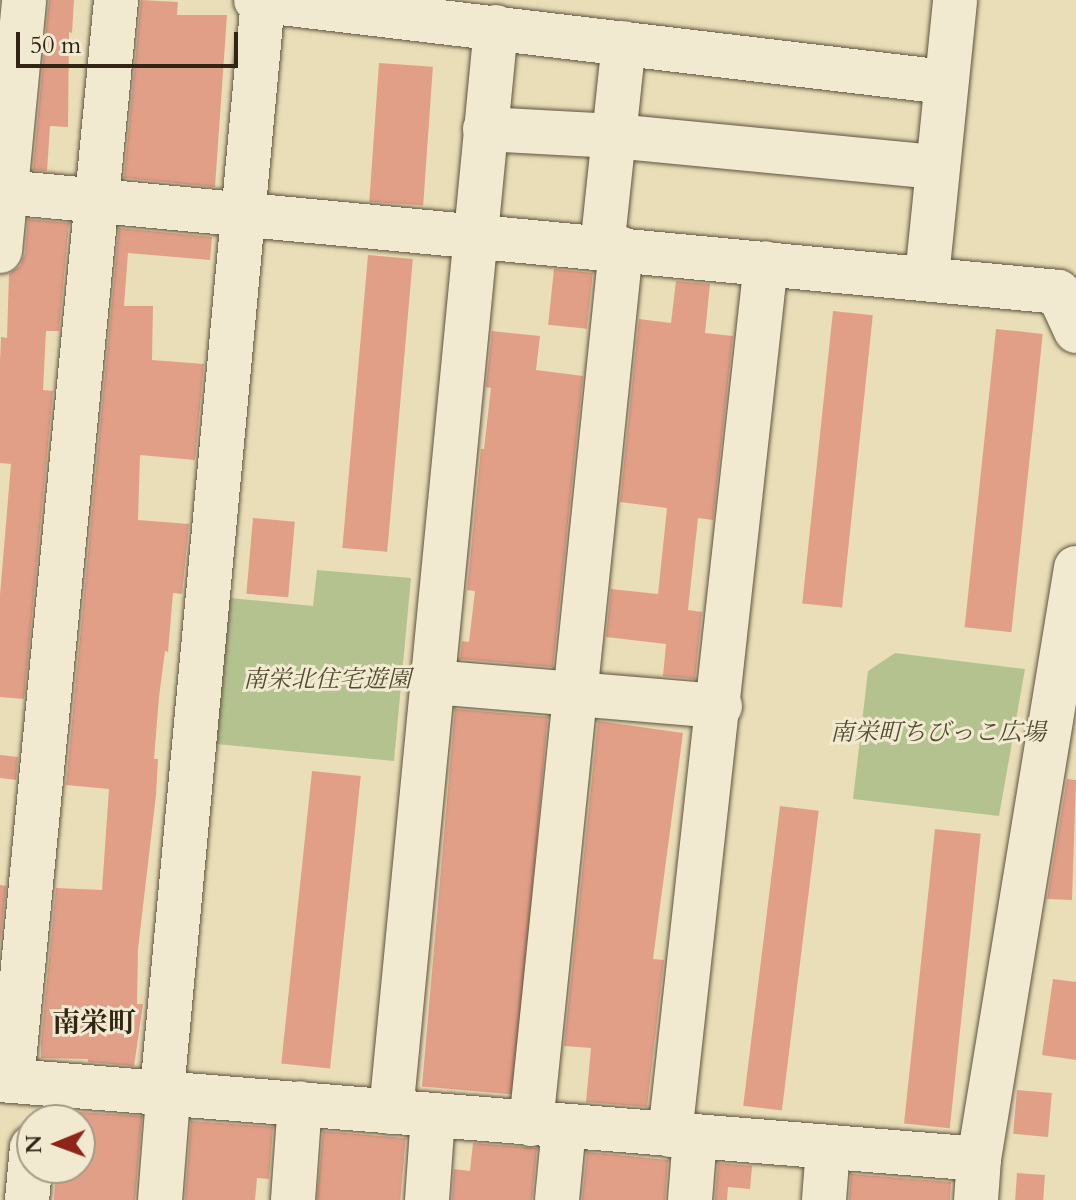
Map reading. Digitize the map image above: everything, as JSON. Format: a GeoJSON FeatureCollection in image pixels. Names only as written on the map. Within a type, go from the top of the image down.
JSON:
{"type":"FeatureCollection","features":[{"type":"Feature","properties":{"kind":"street"},"geometry":{"type":"LineString","coordinates":[[0,251],[8,88],[24,0]]}},
{"type":"Feature","properties":{"kind":"street"},"geometry":{"type":"LineString","coordinates":[[116,0],[95,199],[21,1091],[162,1091],[828,1148],[978,1179],[1076,568]]}},
{"type":"Feature","properties":{"kind":"street"},"geometry":{"type":"LineString","coordinates":[[256,0],[336,5],[945,82]]}},
{"type":"Feature","properties":{"kind":"street"},"geometry":{"type":"LineString","coordinates":[[927,277],[955,0]]}},
{"type":"Feature","properties":{"kind":"street"},"geometry":{"type":"LineString","coordinates":[[160,1200],[167,1111],[162,1091],[263,1]]}},
{"type":"Feature","properties":{"kind":"street"},"geometry":{"type":"LineString","coordinates":[[391,1112],[496,27]]}},
{"type":"Feature","properties":{"kind":"street"},"geometry":{"type":"LineString","coordinates":[[557,1200],[547,1126],[573,692],[611,248],[614,136],[624,43]]}},
{"type":"Feature","properties":{"kind":"street"},"geometry":{"type":"LineString","coordinates":[[485,129],[614,136],[937,167]]}},
{"type":"Feature","properties":{"kind":"street"},"geometry":{"type":"LineString","coordinates":[[5,192],[927,277],[1058,292],[1076,331]]}},
{"type":"Feature","properties":{"kind":"street"},"geometry":{"type":"LineString","coordinates":[[690,1200],[683,1136],[708,774],[720,706],[766,263]]}},
{"type":"Feature","properties":{"kind":"street"},"geometry":{"type":"LineString","coordinates":[[432,682],[720,706]]}},
{"type":"Feature","properties":{"kind":"street"},"geometry":{"type":"LineString","coordinates":[[293,1200],[300,1103]]}},
{"type":"Feature","properties":{"kind":"street"},"geometry":{"type":"LineString","coordinates":[[427,1200],[433,1116]]}},
{"type":"Feature","properties":{"kind":"street"},"geometry":{"type":"LineString","coordinates":[[824,1200],[828,1148]]}},
{"type":"Feature","properties":{"kind":"green space","name":"南栄北住宅遊園"},"geometry":{"type":"Polygon","coordinates":[[[317,570],[411,578],[394,761],[216,744],[230,598],[313,606],[317,570]]]}},
{"type":"Feature","properties":{"kind":"green space","name":"南栄町ちびっこ広場"},"geometry":{"type":"Polygon","coordinates":[[[895,653],[1025,669],[999,816],[853,799],[868,671],[895,653]]]}},
{"type":"Feature","properties":{"kind":"building"},"geometry":{"type":"Polygon","coordinates":[[[49,0],[74,0],[72,33],[69,32],[68,127],[50,126],[47,171],[33,170],[49,0]]]}},
{"type":"Feature","properties":{"kind":"building"},"geometry":{"type":"Polygon","coordinates":[[[141,0],[178,2],[177,15],[227,15],[215,187],[124,178],[141,0]]]}},
{"type":"Feature","properties":{"kind":"building"},"geometry":{"type":"Polygon","coordinates":[[[379,63],[433,67],[423,205],[369,202],[379,63]]]}},
{"type":"Feature","properties":{"kind":"building"},"geometry":{"type":"Polygon","coordinates":[[[28,219],[69,223],[59,331],[46,331],[43,390],[53,391],[24,699],[0,697],[0,595],[11,464],[0,463],[0,362],[1,337],[7,338],[9,274],[20,266],[25,254],[28,219]]]}},
{"type":"Feature","properties":{"kind":"building"},"geometry":{"type":"Polygon","coordinates":[[[119,228],[212,237],[210,260],[128,253],[124,306],[153,306],[152,360],[204,364],[195,460],[140,455],[138,520],[189,524],[182,594],[173,593],[168,652],[165,651],[159,697],[154,759],[158,759],[156,795],[138,949],[137,1004],[143,1004],[134,1066],[88,1062],[88,1059],[41,1058],[56,888],[102,890],[109,789],[66,785],[119,228]]]}},
{"type":"Feature","properties":{"kind":"building"},"geometry":{"type":"Polygon","coordinates":[[[368,255],[413,259],[387,552],[342,548],[368,255]]]}},
{"type":"Feature","properties":{"kind":"building"},"geometry":{"type":"Polygon","coordinates":[[[554,269],[593,273],[587,329],[548,325],[554,269]]]}},
{"type":"Feature","properties":{"kind":"building"},"geometry":{"type":"Polygon","coordinates":[[[676,281],[710,284],[705,333],[733,336],[713,520],[698,518],[688,610],[702,612],[695,679],[663,676],[666,644],[606,637],[611,589],[658,594],[667,508],[620,502],[639,319],[671,323],[676,281]]]}},
{"type":"Feature","properties":{"kind":"building"},"geometry":{"type":"Polygon","coordinates":[[[833,311],[873,315],[842,608],[802,603],[833,311]]]}},
{"type":"Feature","properties":{"kind":"building"},"geometry":{"type":"Polygon","coordinates":[[[996,329],[1043,334],[1011,632],[965,627],[996,329]]]}},
{"type":"Feature","properties":{"kind":"building"},"geometry":{"type":"Polygon","coordinates":[[[492,331],[540,336],[536,370],[583,376],[553,667],[460,659],[462,641],[469,642],[475,591],[467,590],[481,449],[484,449],[491,388],[486,387],[492,331]]]}},
{"type":"Feature","properties":{"kind":"building"},"geometry":{"type":"Polygon","coordinates":[[[253,518],[295,522],[288,597],[246,594],[253,518]]]}},
{"type":"Feature","properties":{"kind":"building"},"geometry":{"type":"Polygon","coordinates":[[[455,709],[548,717],[515,1095],[422,1087],[455,709]]]}},
{"type":"Feature","properties":{"kind":"building"},"geometry":{"type":"Polygon","coordinates":[[[598,721],[683,733],[653,959],[664,960],[647,1107],[586,1102],[591,1048],[564,1046],[598,721]]]}},
{"type":"Feature","properties":{"kind":"building"},"geometry":{"type":"Polygon","coordinates":[[[0,755],[18,757],[16,780],[0,778],[0,755]]]}},
{"type":"Feature","properties":{"kind":"building"},"geometry":{"type":"Polygon","coordinates":[[[312,771],[361,776],[330,1069],[281,1063],[312,771]]]}},
{"type":"Feature","properties":{"kind":"building"},"geometry":{"type":"Polygon","coordinates":[[[1067,779],[1076,780],[1072,900],[1047,899],[1067,779]]]}},
{"type":"Feature","properties":{"kind":"building"},"geometry":{"type":"Polygon","coordinates":[[[780,806],[819,811],[782,1111],[743,1106],[780,806]]]}},
{"type":"Feature","properties":{"kind":"building"},"geometry":{"type":"Polygon","coordinates":[[[935,829],[981,834],[950,1128],[904,1123],[935,829]]]}},
{"type":"Feature","properties":{"kind":"building"},"geometry":{"type":"Polygon","coordinates":[[[0,885],[6,886],[0,945],[0,885]]]}},
{"type":"Feature","properties":{"kind":"building"},"geometry":{"type":"Polygon","coordinates":[[[1053,979],[1076,982],[1076,1060],[1042,1055],[1053,979]]]}},
{"type":"Feature","properties":{"kind":"building"},"geometry":{"type":"Polygon","coordinates":[[[1017,1090],[1052,1093],[1048,1137],[1013,1134],[1017,1090]]]}},
{"type":"Feature","properties":{"kind":"building"},"geometry":{"type":"Polygon","coordinates":[[[96,1113],[142,1116],[135,1200],[54,1200],[55,1184],[96,1184],[96,1113]]]}},
{"type":"Feature","properties":{"kind":"building"},"geometry":{"type":"Polygon","coordinates":[[[191,1121],[273,1127],[269,1179],[257,1178],[255,1200],[185,1200],[191,1121]]]}},
{"type":"Feature","properties":{"kind":"building"},"geometry":{"type":"Polygon","coordinates":[[[323,1131],[406,1138],[400,1200],[317,1200],[323,1131]]]}},
{"type":"Feature","properties":{"kind":"building"},"geometry":{"type":"Polygon","coordinates":[[[473,1143],[537,1148],[532,1200],[452,1200],[454,1169],[470,1171],[473,1143]]]}},
{"type":"Feature","properties":{"kind":"building"},"geometry":{"type":"Polygon","coordinates":[[[587,1152],[668,1160],[665,1200],[582,1200],[587,1152]]]}},
{"type":"Feature","properties":{"kind":"building"},"geometry":{"type":"Polygon","coordinates":[[[718,1163],[752,1166],[750,1189],[728,1187],[727,1200],[715,1200],[718,1163]]]}},
{"type":"Feature","properties":{"kind":"building"},"geometry":{"type":"Polygon","coordinates":[[[1017,1173],[1045,1175],[1043,1200],[1015,1200],[1017,1173]]]}},
{"type":"Feature","properties":{"kind":"building"},"geometry":{"type":"Polygon","coordinates":[[[851,1174],[951,1182],[950,1200],[849,1200],[851,1174]]]}},
{"type":"Feature","properties":{"kind":"district","name":"南栄町"},"geometry":{"type":"Point","coordinates":[94,1023]}}]}
